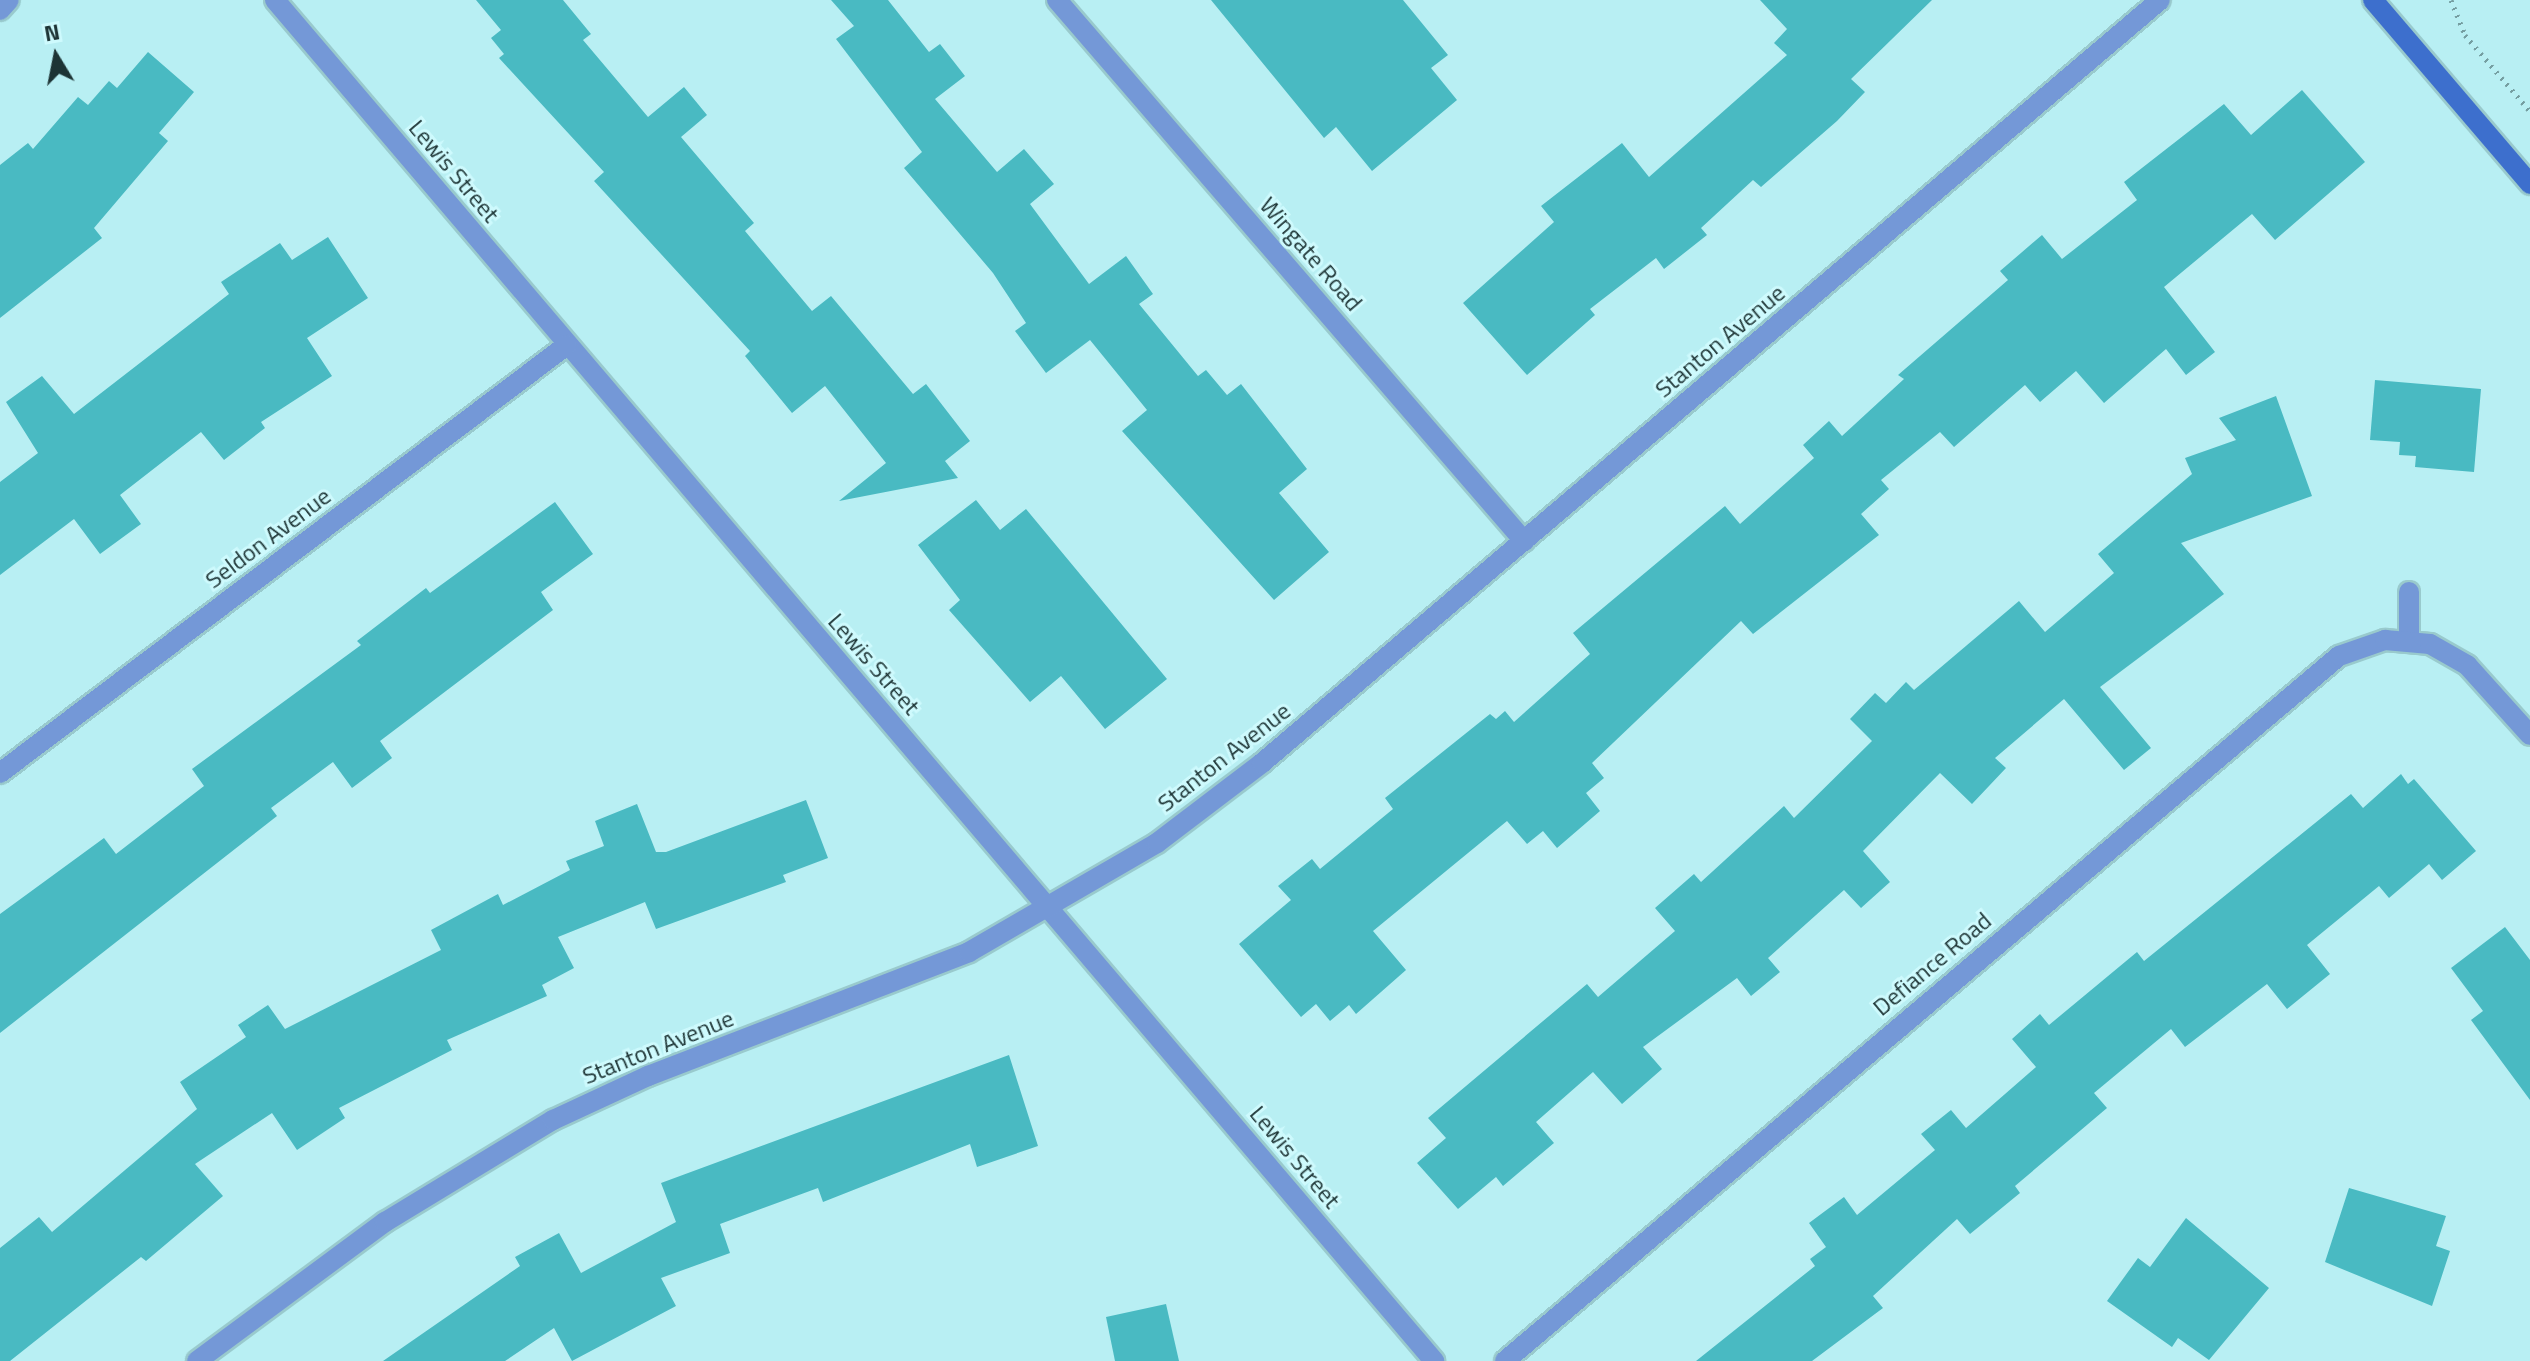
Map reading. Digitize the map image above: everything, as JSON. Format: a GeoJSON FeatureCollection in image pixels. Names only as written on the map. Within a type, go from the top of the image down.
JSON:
{"type":"FeatureCollection","features":[{"type":"Feature","properties":{"kind":"street"},"geometry":{"type":"LineString","coordinates":[[0,10],[9,0]]}},
{"type":"Feature","properties":{"kind":"street","name":"Lewis Street"},"geometry":{"type":"LineString","coordinates":[[275,0],[1434,1361]]}},
{"type":"Feature","properties":{"kind":"street","name":"Wingate Road"},"geometry":{"type":"LineString","coordinates":[[1057,0],[1524,541]]}},
{"type":"Feature","properties":{"kind":"street","name":"Stanton Avenue"},"geometry":{"type":"LineString","coordinates":[[197,1361],[385,1222],[553,1120],[694,1057],[914,976],[1051,910],[1211,803],[2160,0]]}},
{"type":"Feature","properties":{"kind":"street"},"geometry":{"type":"LineString","coordinates":[[2373,0],[2530,184]]}},
{"type":"Feature","properties":{"kind":"street","name":"Seldon Avenue"},"geometry":{"type":"LineString","coordinates":[[0,773],[567,345]]}},
{"type":"Feature","properties":{"kind":"street"},"geometry":{"type":"LineString","coordinates":[[2409,592],[2409,639],[2467,665],[2530,735]]}},
{"type":"Feature","properties":{"kind":"street","name":"Defiance Road"},"geometry":{"type":"LineString","coordinates":[[1505,1361],[2317,671],[2361,646],[2409,639]]}},
{"type":"Feature","properties":{"kind":"path"},"geometry":{"type":"LineString","coordinates":[[2451,0],[2465,35],[2530,111]]}},
{"type":"Feature","properties":{"kind":"building"},"geometry":{"type":"Polygon","coordinates":[[[476,0],[563,0],[591,34],[583,40],[648,117],[684,87],[707,115],[681,137],[754,223],[745,231],[812,311],[831,296],[913,394],[926,384],[970,441],[945,461],[958,478],[839,501],[886,463],[825,386],[792,413],[745,356],[750,351],[594,181],[604,172],[499,58],[504,54],[491,38],[501,30],[476,0]]]}},
{"type":"Feature","properties":{"kind":"building"},"geometry":{"type":"Polygon","coordinates":[[[831,0],[888,0],[929,52],[940,44],[965,76],[935,99],[997,172],[1024,149],[1054,184],[1030,204],[1089,284],[1126,256],[1153,294],[1139,304],[1198,376],[1206,370],[1227,395],[1241,384],[1307,469],[1279,493],[1329,552],[1274,600],[1122,431],[1147,410],[1090,340],[1046,373],[1015,331],[1026,323],[993,273],[904,168],[922,152],[836,39],[854,26],[831,0]]]}},
{"type":"Feature","properties":{"kind":"building"},"geometry":{"type":"Polygon","coordinates":[[[1211,0],[1403,0],[1448,55],[1431,68],[1457,100],[1372,171],[1336,127],[1324,138],[1211,0]]]}},
{"type":"Feature","properties":{"kind":"building"},"geometry":{"type":"Polygon","coordinates":[[[1760,0],[1932,0],[1851,79],[1865,92],[1837,121],[1761,187],[1753,180],[1701,228],[1707,235],[1664,269],[1656,258],[1590,309],[1595,315],[1527,375],[1463,303],[1554,222],[1541,206],[1622,143],[1649,177],[1787,55],[1774,43],[1787,29],[1760,0]]]}},
{"type":"Feature","properties":{"kind":"building"},"geometry":{"type":"Polygon","coordinates":[[[148,52],[194,92],[159,133],[168,141],[94,228],[102,238],[0,318],[0,165],[28,143],[33,149],[78,97],[88,105],[109,81],[117,88],[148,52]]]}},
{"type":"Feature","properties":{"kind":"building"},"geometry":{"type":"Polygon","coordinates":[[[2302,90],[2365,162],[2275,240],[2252,214],[2164,287],[2215,352],[2186,375],[2166,349],[2104,403],[2076,371],[2040,402],[2025,385],[1954,447],[1940,432],[1881,480],[1889,489],[1861,514],[1879,535],[1753,634],[1741,621],[1592,763],[1604,778],[1586,793],[1600,811],[1557,848],[1543,831],[1527,844],[1507,821],[1373,931],[1406,970],[1356,1014],[1349,1005],[1330,1021],[1316,1004],[1301,1017],[1239,944],[1291,900],[1278,886],[1312,859],[1320,869],[1393,809],[1385,798],[1490,714],[1496,719],[1505,711],[1514,722],[1590,654],[1573,633],[1725,506],[1740,524],[1814,458],[1803,445],[1829,421],[1842,436],[1904,379],[1898,375],[2008,280],[2000,271],[2042,235],[2062,259],[2137,200],[2124,182],[2224,104],[2251,135],[2302,90]]]}},
{"type":"Feature","properties":{"kind":"building"},"geometry":{"type":"Polygon","coordinates":[[[328,237],[368,298],[307,338],[332,376],[261,422],[265,428],[224,460],[201,432],[120,495],[141,524],[100,554],[74,519],[0,575],[0,482],[38,453],[6,402],[42,376],[74,414],[229,294],[221,282],[280,243],[292,260],[328,237]]]}},
{"type":"Feature","properties":{"kind":"building"},"geometry":{"type":"Polygon","coordinates":[[[2375,380],[2481,389],[2474,472],[2415,467],[2416,456],[2399,455],[2400,442],[2370,440],[2375,380]]]}},
{"type":"Feature","properties":{"kind":"building"},"geometry":{"type":"Polygon","coordinates":[[[2276,396],[2312,496],[2181,543],[2224,594],[2100,687],[2151,748],[2124,770],[2064,699],[1995,758],[2006,768],[1972,804],[1940,773],[1863,851],[1890,882],[1861,908],[1844,890],[1768,958],[1780,972],[1751,996],[1737,978],[1643,1047],[1662,1069],[1622,1104],[1593,1072],[1536,1122],[1554,1143],[1503,1186],[1496,1177],[1458,1209],[1417,1163],[1446,1138],[1428,1118],[1587,984],[1598,997],[1675,931],[1655,908],[1694,874],[1701,882],[1784,806],[1794,818],[1872,741],[1850,719],[1875,693],[1886,703],[1906,682],[1914,690],[2019,601],[2045,632],[2114,573],[2098,554],[2192,474],[2185,458],[2236,440],[2219,418],[2276,396]]]}},
{"type":"Feature","properties":{"kind":"building"},"geometry":{"type":"Polygon","coordinates":[[[976,500],[1000,530],[1026,509],[1167,679],[1105,729],[1061,676],[1030,702],[949,610],[960,600],[918,545],[976,500]]]}},
{"type":"Feature","properties":{"kind":"building"},"geometry":{"type":"Polygon","coordinates":[[[555,502],[593,554],[541,592],[553,610],[380,741],[392,758],[352,788],[333,762],[271,808],[277,816],[0,1033],[0,914],[104,838],[116,854],[204,786],[192,769],[361,645],[357,641],[426,588],[430,593],[555,502]]]}},
{"type":"Feature","properties":{"kind":"building"},"geometry":{"type":"Polygon","coordinates":[[[2401,774],[2408,784],[2414,779],[2476,851],[2442,880],[2429,864],[2389,898],[2379,886],[2307,945],[2330,974],[2287,1009],[2267,984],[2185,1047],[2171,1029],[2094,1093],[2107,1108],[2015,1186],[2020,1193],[1970,1234],[1957,1219],[1873,1296],[1883,1308],[1812,1361],[1696,1361],[1815,1266],[1810,1259],[1826,1247],[1809,1223],[1844,1197],[1857,1215],[1935,1150],[1921,1134],[1951,1110],[1966,1128],[2036,1067],[2012,1039],[2040,1014],[2049,1025],[2137,952],[2144,961],[2351,794],[2363,808],[2401,774]]]}},
{"type":"Feature","properties":{"kind":"building"},"geometry":{"type":"Polygon","coordinates":[[[806,800],[828,858],[783,875],[786,882],[656,929],[645,902],[558,937],[574,968],[542,985],[547,996],[447,1040],[452,1050],[339,1108],[345,1118],[297,1150],[272,1113],[195,1164],[223,1196],[146,1261],[141,1257],[10,1361],[0,1361],[0,1248],[39,1217],[52,1232],[197,1109],[180,1082],[246,1037],[238,1025],[268,1005],[285,1029],[441,950],[431,930],[498,894],[503,905],[570,870],[566,861],[604,846],[595,821],[637,804],[656,852],[666,852],[806,800]]]}},
{"type":"Feature","properties":{"kind":"building"},"geometry":{"type":"Polygon","coordinates":[[[2505,927],[2530,960],[2530,1100],[2471,1020],[2483,1011],[2451,968],[2505,927]]]}},
{"type":"Feature","properties":{"kind":"building"},"geometry":{"type":"Polygon","coordinates":[[[1009,1055],[1038,1146],[977,1167],[970,1144],[823,1202],[818,1188],[720,1224],[730,1253],[661,1278],[676,1306],[572,1361],[554,1328],[505,1361],[383,1361],[520,1266],[515,1257],[559,1233],[581,1273],[676,1222],[661,1183],[1009,1055]]]}},
{"type":"Feature","properties":{"kind":"building"},"geometry":{"type":"Polygon","coordinates":[[[2349,1188],[2446,1216],[2436,1246],[2450,1251],[2432,1306],[2325,1262],[2349,1188]]]}},
{"type":"Feature","properties":{"kind":"building"},"geometry":{"type":"Polygon","coordinates":[[[2186,1218],[2269,1288],[2209,1360],[2178,1338],[2172,1347],[2107,1301],[2138,1258],[2150,1267],[2186,1218]]]}},
{"type":"Feature","properties":{"kind":"building"},"geometry":{"type":"Polygon","coordinates":[[[1166,1304],[1179,1361],[1115,1361],[1106,1317],[1166,1304]]]}}]}
